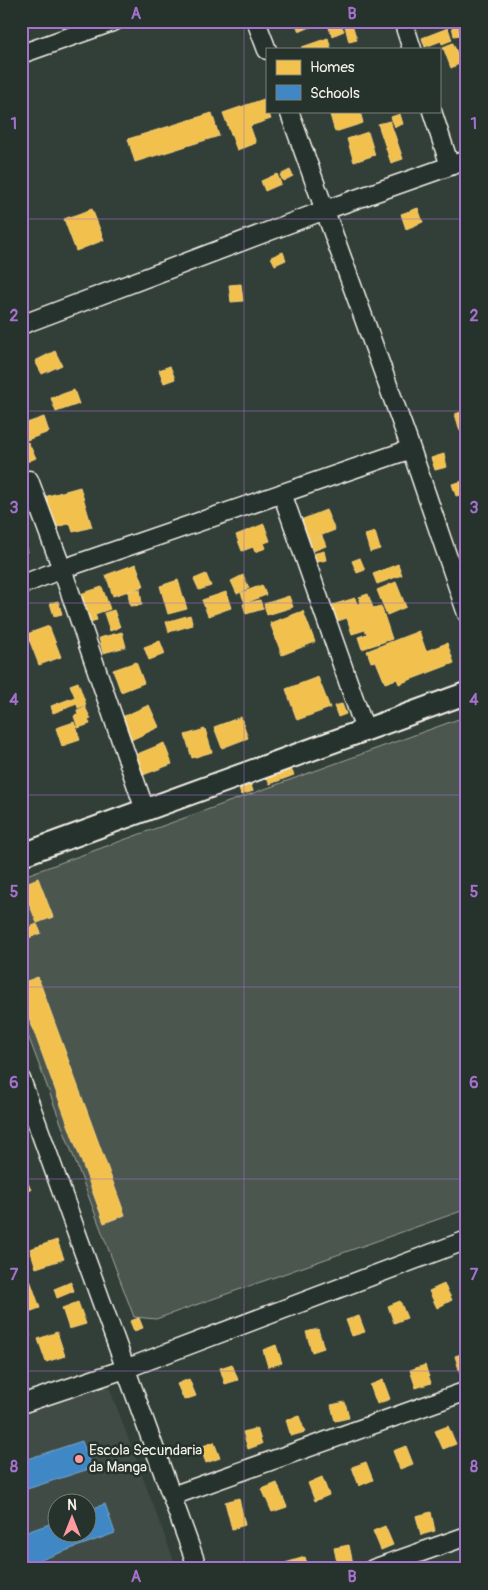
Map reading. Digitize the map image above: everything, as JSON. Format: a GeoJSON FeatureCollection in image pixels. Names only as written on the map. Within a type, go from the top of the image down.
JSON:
{"type":"FeatureCollection","features":[{"type":"Feature","properties":{"kind":"street"},"geometry":{"type":"LineString","coordinates":[[24,53],[115,21]]}},
{"type":"Feature","properties":{"kind":"street"},"geometry":{"type":"LineString","coordinates":[[256,21],[266,48]]}},
{"type":"Feature","properties":{"kind":"street"},"geometry":{"type":"LineString","coordinates":[[403,21],[412,48]]}},
{"type":"Feature","properties":{"kind":"street"},"geometry":{"type":"LineString","coordinates":[[289,112],[411,449],[467,614]]}},
{"type":"Feature","properties":{"kind":"street"},"geometry":{"type":"LineString","coordinates":[[432,112],[450,166]]}},
{"type":"Feature","properties":{"kind":"street"},"geometry":{"type":"LineString","coordinates":[[21,325],[325,210],[467,160]]}},
{"type":"Feature","properties":{"kind":"street"},"geometry":{"type":"LineString","coordinates":[[21,586],[62,569],[411,449]]}},
{"type":"Feature","properties":{"kind":"street"},"geometry":{"type":"LineString","coordinates":[[29,480],[62,569],[145,810]]}},
{"type":"Feature","properties":{"kind":"street"},"geometry":{"type":"LineString","coordinates":[[282,494],[365,730]]}},
{"type":"Feature","properties":{"kind":"street"},"geometry":{"type":"LineString","coordinates":[[21,855],[467,693]]}},
{"type":"Feature","properties":{"kind":"street"},"geometry":{"type":"LineString","coordinates":[[21,1079],[198,1569]]}},
{"type":"Feature","properties":{"kind":"street"},"geometry":{"type":"LineString","coordinates":[[21,1404],[125,1369],[467,1240]]}},
{"type":"Feature","properties":{"kind":"street"},"geometry":{"type":"LineString","coordinates":[[172,1496],[467,1391]]}},
{"type":"Feature","properties":{"kind":"street"},"geometry":{"type":"LineString","coordinates":[[373,1569],[467,1536]]}},
{"type":"Feature","properties":{"kind":"shaded area"},"geometry":{"type":"Polygon","coordinates":[[[467,716],[467,1209],[156,1319],[134,1317],[21,1017],[21,877],[467,716]]]}},
{"type":"Feature","properties":{"kind":"shaded area","name":"Escola Secundaria da Manga"},"geometry":{"type":"Polygon","coordinates":[[[108,1384],[177,1569],[21,1569],[21,1416],[108,1384]]]}},
{"type":"Feature","properties":{"kind":"building: Homes"},"geometry":{"type":"Polygon","coordinates":[[[295,21],[324,21],[299,32],[295,21]]]}},
{"type":"Feature","properties":{"kind":"building: Homes"},"geometry":{"type":"Polygon","coordinates":[[[351,21],[357,40],[349,42],[344,22],[351,21]]]}},
{"type":"Feature","properties":{"kind":"building: Homes"},"geometry":{"type":"Polygon","coordinates":[[[451,21],[457,21],[460,35],[454,36],[451,21]]]}},
{"type":"Feature","properties":{"kind":"building: Homes"},"geometry":{"type":"Polygon","coordinates":[[[340,23],[344,31],[332,36],[329,28],[340,23]]]}},
{"type":"Feature","properties":{"kind":"building: Homes"},"geometry":{"type":"Polygon","coordinates":[[[448,28],[452,40],[442,44],[441,41],[425,47],[422,38],[448,28]]]}},
{"type":"Feature","properties":{"kind":"building: Homes"},"geometry":{"type":"Polygon","coordinates":[[[328,38],[331,48],[302,48],[328,38]]]}},
{"type":"Feature","properties":{"kind":"building: Homes"},"geometry":{"type":"Polygon","coordinates":[[[453,43],[461,63],[451,68],[443,47],[453,43]]]}},
{"type":"Feature","properties":{"kind":"building: Homes"},"geometry":{"type":"Polygon","coordinates":[[[264,99],[266,112],[268,112],[271,119],[250,126],[256,143],[237,150],[223,113],[264,99]]]}},
{"type":"Feature","properties":{"kind":"building: Homes"},"geometry":{"type":"Polygon","coordinates":[[[329,112],[360,112],[363,123],[335,132],[329,112]]]}},
{"type":"Feature","properties":{"kind":"building: Homes"},"geometry":{"type":"Polygon","coordinates":[[[212,113],[219,136],[135,162],[128,139],[212,113]]]}},
{"type":"Feature","properties":{"kind":"building: Homes"},"geometry":{"type":"Polygon","coordinates":[[[400,114],[403,124],[395,127],[391,117],[400,114]]]}},
{"type":"Feature","properties":{"kind":"building: Homes"},"geometry":{"type":"Polygon","coordinates":[[[390,121],[403,159],[391,163],[378,124],[390,121]]]}},
{"type":"Feature","properties":{"kind":"building: Homes"},"geometry":{"type":"Polygon","coordinates":[[[368,132],[375,155],[354,162],[347,139],[368,132]]]}},
{"type":"Feature","properties":{"kind":"building: Homes"},"geometry":{"type":"Polygon","coordinates":[[[290,170],[293,176],[283,181],[280,175],[290,170]]]}},
{"type":"Feature","properties":{"kind":"building: Homes"},"geometry":{"type":"Polygon","coordinates":[[[277,174],[281,184],[265,191],[261,181],[277,174]]]}},
{"type":"Feature","properties":{"kind":"building: Homes"},"geometry":{"type":"Polygon","coordinates":[[[418,208],[423,222],[406,229],[401,214],[418,208]]]}},
{"type":"Feature","properties":{"kind":"building: Homes"},"geometry":{"type":"Polygon","coordinates":[[[92,209],[104,240],[76,251],[64,219],[92,209]]]}},
{"type":"Feature","properties":{"kind":"building: Homes"},"geometry":{"type":"Polygon","coordinates":[[[283,252],[286,260],[275,265],[271,257],[283,252]]]}},
{"type":"Feature","properties":{"kind":"building: Homes"},"geometry":{"type":"Polygon","coordinates":[[[241,284],[243,301],[231,302],[229,285],[241,284]]]}},
{"type":"Feature","properties":{"kind":"building: Homes"},"geometry":{"type":"Polygon","coordinates":[[[55,351],[62,365],[42,374],[35,361],[55,351]]]}},
{"type":"Feature","properties":{"kind":"building: Homes"},"geometry":{"type":"Polygon","coordinates":[[[170,366],[175,379],[164,383],[159,370],[170,366]]]}},
{"type":"Feature","properties":{"kind":"building: Homes"},"geometry":{"type":"Polygon","coordinates":[[[74,390],[79,404],[56,412],[51,398],[74,390]]]}},
{"type":"Feature","properties":{"kind":"building: Homes"},"geometry":{"type":"Polygon","coordinates":[[[464,411],[467,429],[460,431],[455,414],[464,411]]]}},
{"type":"Feature","properties":{"kind":"building: Homes"},"geometry":{"type":"Polygon","coordinates":[[[44,417],[49,432],[21,442],[21,425],[44,417]]]}},
{"type":"Feature","properties":{"kind":"building: Homes"},"geometry":{"type":"Polygon","coordinates":[[[28,442],[36,458],[22,464],[21,445],[28,442]]]}},
{"type":"Feature","properties":{"kind":"building: Homes"},"geometry":{"type":"Polygon","coordinates":[[[444,454],[447,467],[435,470],[431,458],[444,454]]]}},
{"type":"Feature","properties":{"kind":"building: Homes"},"geometry":{"type":"Polygon","coordinates":[[[467,480],[467,493],[456,496],[452,484],[467,480]]]}},
{"type":"Feature","properties":{"kind":"building: Homes"},"geometry":{"type":"Polygon","coordinates":[[[80,487],[92,527],[73,532],[70,523],[54,528],[44,497],[80,487]]]}},
{"type":"Feature","properties":{"kind":"building: Homes"},"geometry":{"type":"Polygon","coordinates":[[[326,510],[335,530],[307,541],[298,521],[326,510]]]}},
{"type":"Feature","properties":{"kind":"building: Homes"},"geometry":{"type":"Polygon","coordinates":[[[264,524],[270,541],[264,543],[266,548],[255,552],[253,547],[242,551],[236,535],[264,524]]]}},
{"type":"Feature","properties":{"kind":"building: Homes"},"geometry":{"type":"Polygon","coordinates":[[[21,531],[28,552],[21,554],[21,531]]]}},
{"type":"Feature","properties":{"kind":"building: Homes"},"geometry":{"type":"Polygon","coordinates":[[[375,532],[380,549],[370,552],[365,535],[375,532]]]}},
{"type":"Feature","properties":{"kind":"building: Homes"},"geometry":{"type":"Polygon","coordinates":[[[322,536],[326,546],[313,551],[309,541],[322,536]]]}},
{"type":"Feature","properties":{"kind":"building: Homes"},"geometry":{"type":"Polygon","coordinates":[[[324,551],[326,560],[314,563],[312,554],[324,551]]]}},
{"type":"Feature","properties":{"kind":"building: Homes"},"geometry":{"type":"Polygon","coordinates":[[[360,558],[365,570],[357,573],[352,561],[360,558]]]}},
{"type":"Feature","properties":{"kind":"building: Homes"},"geometry":{"type":"Polygon","coordinates":[[[136,564],[144,586],[113,596],[106,575],[136,564]]]}},
{"type":"Feature","properties":{"kind":"building: Homes"},"geometry":{"type":"Polygon","coordinates":[[[398,564],[402,575],[377,584],[373,574],[398,564]]]}},
{"type":"Feature","properties":{"kind":"building: Homes"},"geometry":{"type":"Polygon","coordinates":[[[206,574],[211,586],[199,590],[194,579],[206,574]]]}},
{"type":"Feature","properties":{"kind":"building: Homes"},"geometry":{"type":"Polygon","coordinates":[[[243,575],[249,588],[237,594],[231,581],[243,575]]]}},
{"type":"Feature","properties":{"kind":"building: Homes"},"geometry":{"type":"Polygon","coordinates":[[[178,580],[187,609],[168,614],[160,586],[178,580]]]}},
{"type":"Feature","properties":{"kind":"building: Homes"},"geometry":{"type":"Polygon","coordinates":[[[396,582],[406,607],[387,615],[377,590],[396,582]]]}},
{"type":"Feature","properties":{"kind":"building: Homes"},"geometry":{"type":"Polygon","coordinates":[[[262,585],[266,595],[245,603],[241,593],[262,585]]]}},
{"type":"Feature","properties":{"kind":"building: Homes"},"geometry":{"type":"Polygon","coordinates":[[[102,587],[110,609],[95,614],[97,620],[86,623],[77,595],[102,587]]]}},
{"type":"Feature","properties":{"kind":"building: Homes"},"geometry":{"type":"Polygon","coordinates":[[[140,589],[142,605],[130,606],[128,591],[140,589]]]}},
{"type":"Feature","properties":{"kind":"building: Homes"},"geometry":{"type":"Polygon","coordinates":[[[226,592],[231,608],[208,616],[202,600],[226,592]]]}},
{"type":"Feature","properties":{"kind":"building: Homes"},"geometry":{"type":"Polygon","coordinates":[[[368,594],[373,608],[381,606],[392,639],[362,649],[358,637],[367,634],[365,630],[352,634],[347,618],[331,623],[326,607],[355,598],[357,604],[361,603],[359,597],[368,594]]]}},
{"type":"Feature","properties":{"kind":"building: Homes"},"geometry":{"type":"Polygon","coordinates":[[[289,596],[293,607],[267,615],[264,604],[289,596]]]}},
{"type":"Feature","properties":{"kind":"building: Homes"},"geometry":{"type":"Polygon","coordinates":[[[260,600],[263,609],[246,614],[243,604],[260,600]]]}},
{"type":"Feature","properties":{"kind":"building: Homes"},"geometry":{"type":"Polygon","coordinates":[[[58,601],[62,614],[54,616],[50,603],[58,601]]]}},
{"type":"Feature","properties":{"kind":"building: Homes"},"geometry":{"type":"Polygon","coordinates":[[[114,610],[120,627],[110,631],[104,613],[114,610]]]}},
{"type":"Feature","properties":{"kind":"building: Homes"},"geometry":{"type":"Polygon","coordinates":[[[303,611],[315,642],[282,655],[270,623],[303,611]]]}},
{"type":"Feature","properties":{"kind":"building: Homes"},"geometry":{"type":"Polygon","coordinates":[[[190,615],[193,625],[169,632],[166,622],[190,615]]]}},
{"type":"Feature","properties":{"kind":"building: Homes"},"geometry":{"type":"Polygon","coordinates":[[[49,626],[61,657],[39,665],[27,634],[49,626]]]}},
{"type":"Feature","properties":{"kind":"building: Homes"},"geometry":{"type":"Polygon","coordinates":[[[419,631],[426,651],[447,643],[454,663],[399,684],[397,679],[385,683],[376,661],[371,662],[367,651],[419,631]]]}},
{"type":"Feature","properties":{"kind":"building: Homes"},"geometry":{"type":"Polygon","coordinates":[[[122,632],[126,647],[103,653],[99,638],[122,632]]]}},
{"type":"Feature","properties":{"kind":"building: Homes"},"geometry":{"type":"Polygon","coordinates":[[[160,641],[165,654],[149,660],[144,647],[160,641]]]}},
{"type":"Feature","properties":{"kind":"building: Homes"},"geometry":{"type":"Polygon","coordinates":[[[136,662],[144,683],[121,692],[113,670],[136,662]]]}},
{"type":"Feature","properties":{"kind":"building: Homes"},"geometry":{"type":"Polygon","coordinates":[[[318,677],[330,708],[297,720],[286,689],[318,677]]]}},
{"type":"Feature","properties":{"kind":"building: Homes"},"geometry":{"type":"Polygon","coordinates":[[[78,682],[86,705],[78,708],[77,704],[53,713],[51,706],[75,697],[70,685],[78,682]]]}},
{"type":"Feature","properties":{"kind":"building: Homes"},"geometry":{"type":"Polygon","coordinates":[[[342,704],[346,714],[338,717],[334,706],[342,704]]]}},
{"type":"Feature","properties":{"kind":"building: Homes"},"geometry":{"type":"Polygon","coordinates":[[[149,705],[159,727],[131,740],[120,718],[149,705]]]}},
{"type":"Feature","properties":{"kind":"building: Homes"},"geometry":{"type":"Polygon","coordinates":[[[85,707],[91,719],[88,720],[90,724],[78,728],[74,716],[78,715],[77,710],[85,707]]]}},
{"type":"Feature","properties":{"kind":"building: Homes"},"geometry":{"type":"Polygon","coordinates":[[[241,717],[248,738],[222,748],[214,727],[241,717]]]}},
{"type":"Feature","properties":{"kind":"building: Homes"},"geometry":{"type":"Polygon","coordinates":[[[74,722],[80,740],[62,746],[56,728],[74,722]]]}},
{"type":"Feature","properties":{"kind":"building: Homes"},"geometry":{"type":"Polygon","coordinates":[[[205,729],[212,752],[192,758],[185,735],[205,729]]]}},
{"type":"Feature","properties":{"kind":"building: Homes"},"geometry":{"type":"Polygon","coordinates":[[[164,743],[172,764],[143,775],[135,755],[164,743]]]}},
{"type":"Feature","properties":{"kind":"building: Homes"},"geometry":{"type":"Polygon","coordinates":[[[291,769],[294,775],[270,784],[267,778],[291,769]]]}},
{"type":"Feature","properties":{"kind":"building: Homes"},"geometry":{"type":"Polygon","coordinates":[[[251,785],[253,791],[241,795],[239,789],[251,785]]]}},
{"type":"Feature","properties":{"kind":"building: Homes"},"geometry":{"type":"Polygon","coordinates":[[[38,878],[53,917],[37,923],[26,896],[21,898],[21,885],[38,878]]]}},
{"type":"Feature","properties":{"kind":"building: Homes"},"geometry":{"type":"Polygon","coordinates":[[[37,924],[41,933],[21,941],[21,931],[37,924]]]}},
{"type":"Feature","properties":{"kind":"building: Homes"},"geometry":{"type":"Polygon","coordinates":[[[38,977],[125,1215],[104,1223],[21,996],[21,983],[38,977]]]}},
{"type":"Feature","properties":{"kind":"building: Homes"},"geometry":{"type":"Polygon","coordinates":[[[21,1167],[31,1190],[21,1193],[21,1167]]]}},
{"type":"Feature","properties":{"kind":"building: Homes"},"geometry":{"type":"Polygon","coordinates":[[[57,1240],[64,1259],[36,1268],[30,1249],[57,1240]]]}},
{"type":"Feature","properties":{"kind":"building: Homes"},"geometry":{"type":"Polygon","coordinates":[[[29,1277],[40,1308],[23,1314],[21,1280],[29,1277]]]}},
{"type":"Feature","properties":{"kind":"building: Homes"},"geometry":{"type":"Polygon","coordinates":[[[71,1282],[74,1291],[57,1298],[54,1289],[71,1282]]]}},
{"type":"Feature","properties":{"kind":"building: Homes"},"geometry":{"type":"Polygon","coordinates":[[[444,1284],[452,1300],[437,1308],[429,1291],[444,1284]]]}},
{"type":"Feature","properties":{"kind":"building: Homes"},"geometry":{"type":"Polygon","coordinates":[[[400,1301],[407,1318],[394,1323],[388,1306],[400,1301]]]}},
{"type":"Feature","properties":{"kind":"building: Homes"},"geometry":{"type":"Polygon","coordinates":[[[78,1302],[86,1324],[69,1329],[62,1308],[78,1302]]]}},
{"type":"Feature","properties":{"kind":"building: Homes"},"geometry":{"type":"Polygon","coordinates":[[[359,1316],[365,1332],[352,1336],[346,1320],[359,1316]]]}},
{"type":"Feature","properties":{"kind":"building: Homes"},"geometry":{"type":"Polygon","coordinates":[[[139,1318],[143,1328],[134,1331],[130,1321],[139,1318]]]}},
{"type":"Feature","properties":{"kind":"building: Homes"},"geometry":{"type":"Polygon","coordinates":[[[29,1325],[30,1338],[21,1339],[21,1326],[29,1325]]]}},
{"type":"Feature","properties":{"kind":"building: Homes"},"geometry":{"type":"Polygon","coordinates":[[[318,1329],[324,1348],[312,1352],[306,1332],[318,1329]]]}},
{"type":"Feature","properties":{"kind":"building: Homes"},"geometry":{"type":"Polygon","coordinates":[[[57,1332],[65,1356],[46,1362],[38,1339],[57,1332]]]}},
{"type":"Feature","properties":{"kind":"building: Homes"},"geometry":{"type":"Polygon","coordinates":[[[276,1345],[282,1363],[268,1367],[263,1350],[276,1345]]]}},
{"type":"Feature","properties":{"kind":"building: Homes"},"geometry":{"type":"Polygon","coordinates":[[[467,1352],[467,1371],[460,1373],[455,1356],[467,1352]]]}},
{"type":"Feature","properties":{"kind":"building: Homes"},"geometry":{"type":"Polygon","coordinates":[[[232,1364],[238,1380],[225,1384],[220,1368],[232,1364]]]}},
{"type":"Feature","properties":{"kind":"building: Homes"},"geometry":{"type":"Polygon","coordinates":[[[425,1365],[431,1383],[416,1388],[410,1370],[425,1365]]]}},
{"type":"Feature","properties":{"kind":"building: Homes"},"geometry":{"type":"Polygon","coordinates":[[[189,1379],[196,1396],[184,1400],[177,1384],[189,1379]]]}},
{"type":"Feature","properties":{"kind":"building: Homes"},"geometry":{"type":"Polygon","coordinates":[[[383,1380],[390,1399],[377,1404],[370,1385],[383,1380]]]}},
{"type":"Feature","properties":{"kind":"building: Homes"},"geometry":{"type":"Polygon","coordinates":[[[345,1402],[349,1418],[335,1421],[331,1405],[345,1402]]]}},
{"type":"Feature","properties":{"kind":"building: Homes"},"geometry":{"type":"Polygon","coordinates":[[[299,1416],[305,1432],[291,1436],[286,1420],[299,1416]]]}},
{"type":"Feature","properties":{"kind":"building: Homes"},"geometry":{"type":"Polygon","coordinates":[[[448,1426],[456,1444],[443,1449],[435,1431],[448,1426]]]}},
{"type":"Feature","properties":{"kind":"building: Homes"},"geometry":{"type":"Polygon","coordinates":[[[257,1428],[262,1444],[248,1449],[243,1432],[257,1428]]]}},
{"type":"Feature","properties":{"kind":"building: Homes"},"geometry":{"type":"Polygon","coordinates":[[[214,1442],[220,1458],[206,1463],[200,1447],[214,1442]]]}},
{"type":"Feature","properties":{"kind":"building: Homes"},"geometry":{"type":"Polygon","coordinates":[[[406,1446],[413,1464],[400,1469],[393,1451],[406,1446]]]}},
{"type":"Feature","properties":{"kind":"building: Homes"},"geometry":{"type":"Polygon","coordinates":[[[366,1462],[373,1480],[359,1486],[352,1467],[366,1462]]]}},
{"type":"Feature","properties":{"kind":"building: Homes"},"geometry":{"type":"Polygon","coordinates":[[[322,1477],[329,1495],[315,1501],[308,1483],[322,1477]]]}},
{"type":"Feature","properties":{"kind":"building: Homes"},"geometry":{"type":"Polygon","coordinates":[[[277,1483],[287,1507],[272,1512],[262,1489],[277,1483]]]}},
{"type":"Feature","properties":{"kind":"building: Homes"},"geometry":{"type":"Polygon","coordinates":[[[239,1498],[245,1525],[232,1529],[225,1502],[239,1498]]]}},
{"type":"Feature","properties":{"kind":"building: Homes"},"geometry":{"type":"Polygon","coordinates":[[[431,1512],[435,1531],[421,1535],[416,1516],[431,1512]]]}},
{"type":"Feature","properties":{"kind":"building: Homes"},"geometry":{"type":"Polygon","coordinates":[[[385,1526],[393,1545],[381,1550],[373,1531],[385,1526]]]}},
{"type":"Feature","properties":{"kind":"building: Homes"},"geometry":{"type":"Polygon","coordinates":[[[349,1545],[353,1564],[338,1567],[334,1548],[349,1545]]]}},
{"type":"Feature","properties":{"kind":"building: Homes"},"geometry":{"type":"Polygon","coordinates":[[[305,1557],[309,1569],[287,1569],[285,1563],[305,1557]]]}},
{"type":"Feature","properties":{"kind":"building: Schools"},"geometry":{"type":"Polygon","coordinates":[[[82,1441],[92,1468],[21,1491],[21,1461],[82,1441]]]}},
{"type":"Feature","properties":{"kind":"building: Schools"},"geometry":{"type":"Polygon","coordinates":[[[105,1504],[115,1533],[98,1539],[98,1506],[105,1504]]]}},
{"type":"Feature","properties":{"kind":"building: Schools"},"geometry":{"type":"Polygon","coordinates":[[[48,1525],[48,1542],[90,1542],[21,1567],[21,1534],[48,1525]]]}},
{"type":"Feature","properties":{"kind":"place","name":"Escola Secundaria da Manga"},"geometry":{"type":"Point","coordinates":[79,1459]}}]}
